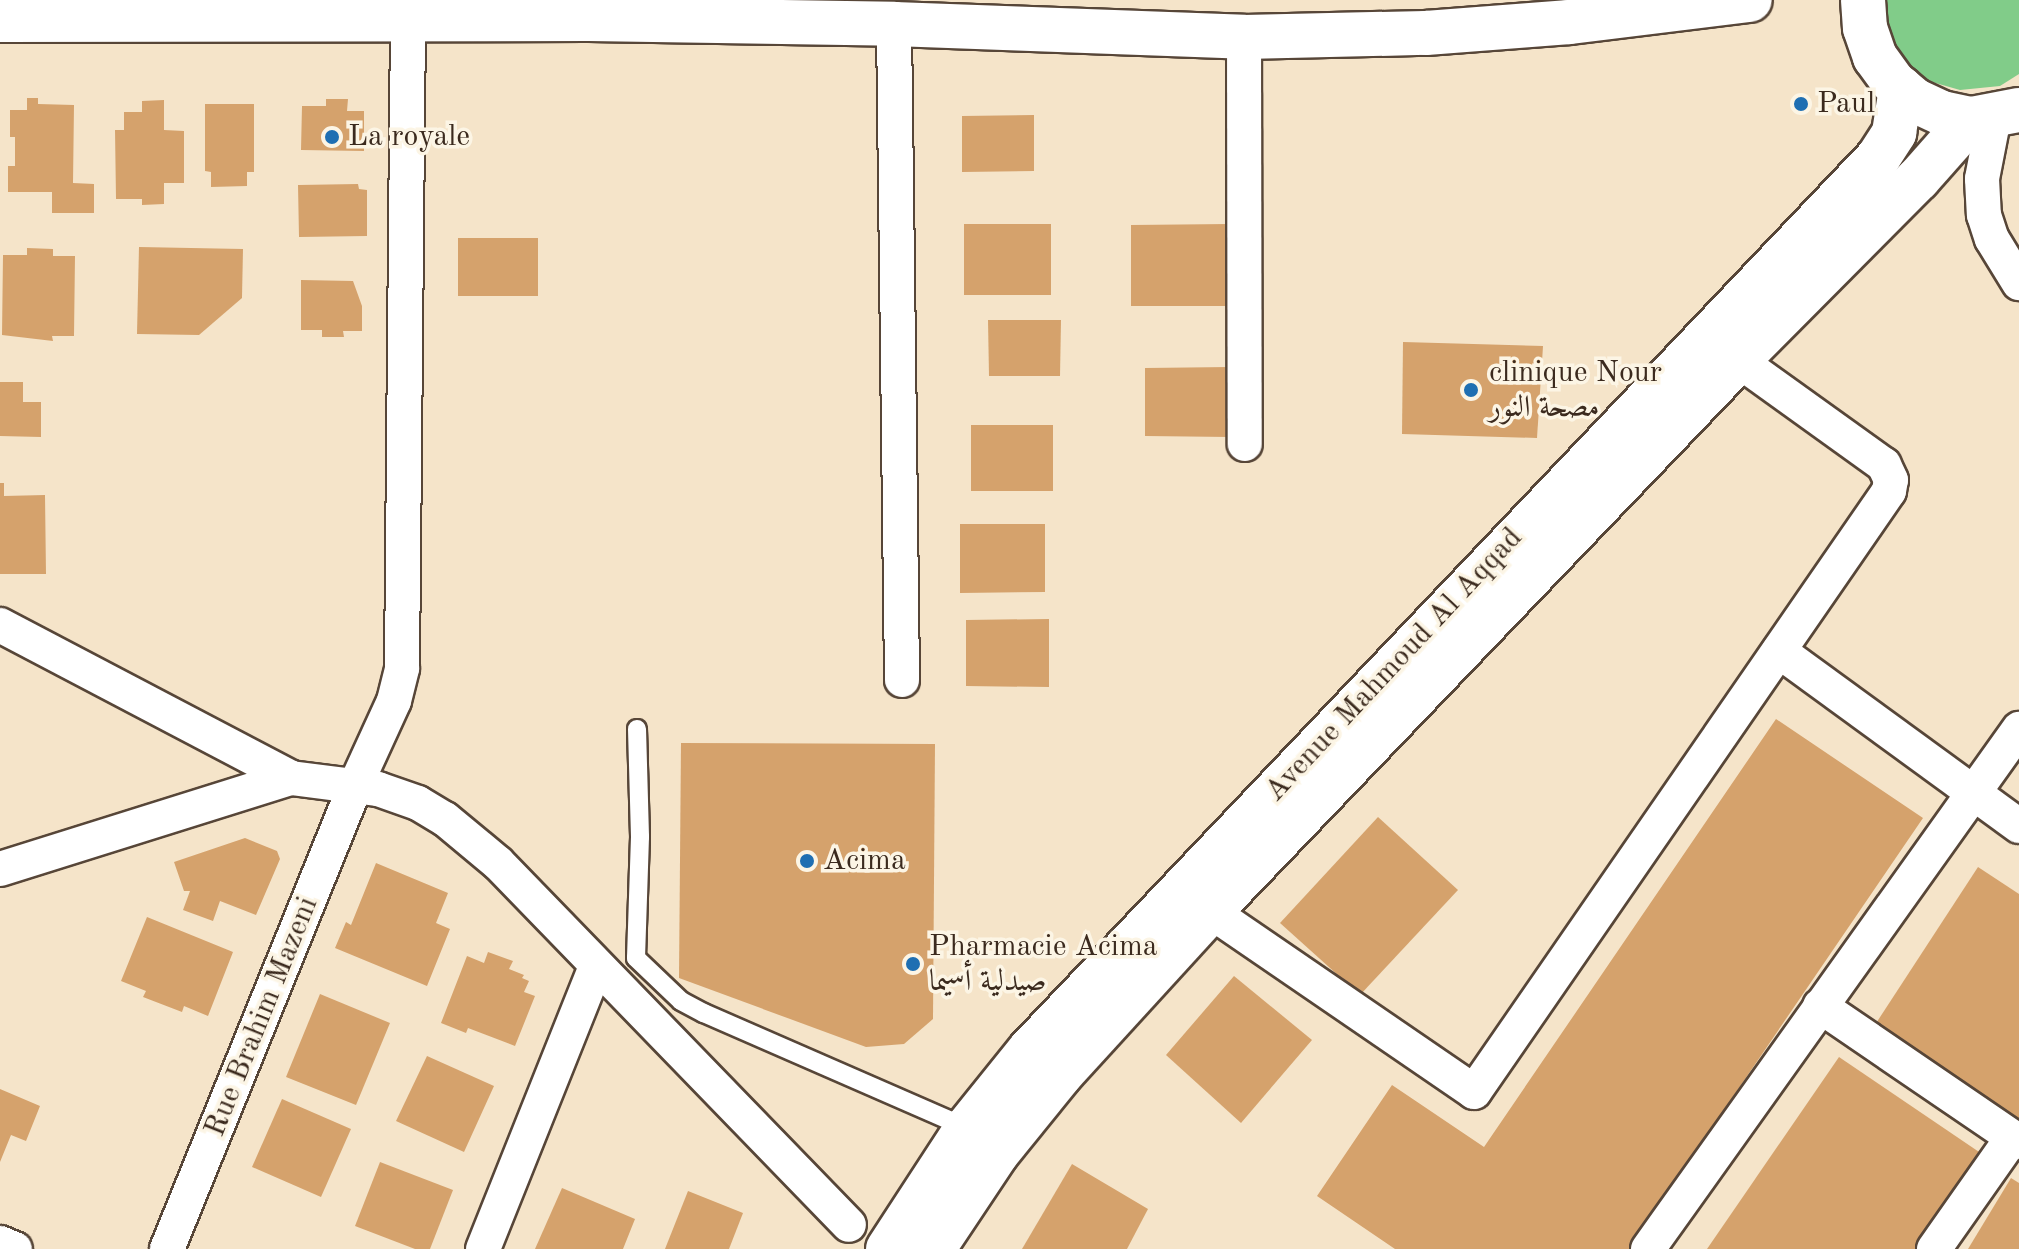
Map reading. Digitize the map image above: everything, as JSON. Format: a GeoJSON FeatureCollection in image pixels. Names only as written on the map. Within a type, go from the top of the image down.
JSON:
{"type":"FeatureCollection","features":[{"type":"Feature","properties":{"kind":"main road"},"geometry":{"type":"LineString","coordinates":[[0,20],[408,18],[894,24],[1244,37],[1426,33],[1570,22],[1750,0]]}},
{"type":"Feature","properties":{"kind":"main road"},"geometry":{"type":"LineString","coordinates":[[1863,0],[1865,28],[1872,48],[1886,74],[1901,89],[1933,110],[1994,115]]}},
{"type":"Feature","properties":{"kind":"main road","name":"Avenue Mahmoud Al Aqqad"},"geometry":{"type":"LineString","coordinates":[[888,1249],[967,1128],[1051,1027],[1878,158],[1894,133],[1901,89]]}},
{"type":"Feature","properties":{"kind":"main road","name":"Avenue Mahmoud Al Aqqad"},"geometry":{"type":"LineString","coordinates":[[933,1249],[997,1153],[1061,1074],[1210,911],[1738,360],[1918,179],[1994,115]]}},
{"type":"Feature","properties":{"kind":"street","name":"Rue Brahim Mazeni"},"geometry":{"type":"LineString","coordinates":[[167,1249],[356,784],[394,701],[402,668],[408,18]]}},
{"type":"Feature","properties":{"kind":"street"},"geometry":{"type":"LineString","coordinates":[[894,24],[902,680]]}},
{"type":"Feature","properties":{"kind":"street"},"geometry":{"type":"LineString","coordinates":[[1244,37],[1245,444]]}},
{"type":"Feature","properties":{"kind":"street"},"geometry":{"type":"LineString","coordinates":[[1994,115],[1982,179],[1984,215],[1992,239],[2019,283]]}},
{"type":"Feature","properties":{"kind":"street"},"geometry":{"type":"LineString","coordinates":[[1210,911],[1474,1092],[1886,498],[1891,480],[1884,465],[1738,360]]}},
{"type":"Feature","properties":{"kind":"street"},"geometry":{"type":"LineString","coordinates":[[0,625],[291,778],[356,784],[407,799],[445,819],[498,863],[849,1225]]}},
{"type":"Feature","properties":{"kind":"street"},"geometry":{"type":"LineString","coordinates":[[1779,651],[2019,826]]}},
{"type":"Feature","properties":{"kind":"street"},"geometry":{"type":"LineString","coordinates":[[1648,1249],[2019,729]]}},
{"type":"Feature","properties":{"kind":"street"},"geometry":{"type":"LineString","coordinates":[[0,869],[291,778]]}},
{"type":"Feature","properties":{"kind":"street"},"geometry":{"type":"LineString","coordinates":[[483,1249],[596,966]]}},
{"type":"Feature","properties":{"kind":"street"},"geometry":{"type":"LineString","coordinates":[[1820,1006],[2016,1140],[1934,1249]]}},
{"type":"Feature","properties":{"kind":"street"},"geometry":{"type":"LineString","coordinates":[[0,1243],[15,1249]]}},
{"type":"Feature","properties":{"kind":"lane"},"geometry":{"type":"LineString","coordinates":[[637,729],[640,837],[636,958],[681,1001],[704,1013],[967,1128]]}},
{"type":"Feature","properties":{"kind":"green space"},"geometry":{"type":"Polygon","coordinates":[[[1885,0],[2019,0],[2019,74],[2000,86],[1960,90],[1932,82],[1916,73],[1891,39],[1885,0]]]}},
{"type":"Feature","properties":{"kind":"building"},"geometry":{"type":"Polygon","coordinates":[[[27,98],[38,98],[38,104],[74,105],[73,183],[94,184],[94,213],[52,213],[52,192],[8,192],[8,166],[15,166],[15,137],[10,137],[10,110],[27,110],[27,98]]]}},
{"type":"Feature","properties":{"kind":"building"},"geometry":{"type":"Polygon","coordinates":[[[326,99],[348,99],[347,111],[364,111],[364,151],[301,150],[302,106],[326,106],[326,99]]]}},
{"type":"Feature","properties":{"kind":"building"},"geometry":{"type":"Polygon","coordinates":[[[164,100],[164,130],[184,131],[184,183],[164,183],[164,204],[142,205],[142,199],[116,199],[115,130],[124,130],[124,112],[142,112],[142,101],[164,100]]]}},
{"type":"Feature","properties":{"kind":"building"},"geometry":{"type":"Polygon","coordinates":[[[205,104],[254,104],[254,172],[247,172],[247,186],[211,187],[211,172],[205,171],[205,104]]]}},
{"type":"Feature","properties":{"kind":"building"},"geometry":{"type":"Polygon","coordinates":[[[1034,115],[1034,171],[962,172],[962,116],[1034,115]]]}},
{"type":"Feature","properties":{"kind":"building"},"geometry":{"type":"Polygon","coordinates":[[[358,184],[359,189],[367,190],[367,236],[299,237],[298,185],[358,184]]]}},
{"type":"Feature","properties":{"kind":"building"},"geometry":{"type":"Polygon","coordinates":[[[964,224],[1051,224],[1051,295],[964,295],[964,224]]]}},
{"type":"Feature","properties":{"kind":"building"},"geometry":{"type":"Polygon","coordinates":[[[1229,224],[1229,306],[1131,306],[1131,225],[1229,224]]]}},
{"type":"Feature","properties":{"kind":"building"},"geometry":{"type":"Polygon","coordinates":[[[458,238],[538,238],[538,296],[458,296],[458,238]]]}},
{"type":"Feature","properties":{"kind":"building"},"geometry":{"type":"Polygon","coordinates":[[[139,247],[243,249],[242,298],[199,335],[137,334],[139,247]]]}},
{"type":"Feature","properties":{"kind":"building"},"geometry":{"type":"Polygon","coordinates":[[[27,248],[53,249],[53,256],[75,256],[74,336],[52,336],[53,341],[2,335],[3,255],[27,255],[27,248]]]}},
{"type":"Feature","properties":{"kind":"building"},"geometry":{"type":"Polygon","coordinates":[[[301,280],[353,281],[362,306],[362,331],[343,331],[344,337],[322,337],[322,330],[301,330],[301,280]]]}},
{"type":"Feature","properties":{"kind":"building"},"geometry":{"type":"Polygon","coordinates":[[[988,320],[1061,320],[1060,376],[989,376],[988,320]]]}},
{"type":"Feature","properties":{"kind":"building","name":"clinique Nour مصحة النور"},"geometry":{"type":"Polygon","coordinates":[[[1403,342],[1543,346],[1537,438],[1402,434],[1403,342]]]}},
{"type":"Feature","properties":{"kind":"building"},"geometry":{"type":"Polygon","coordinates":[[[1230,367],[1230,437],[1145,436],[1145,368],[1230,367]]]}},
{"type":"Feature","properties":{"kind":"building"},"geometry":{"type":"Polygon","coordinates":[[[0,382],[23,382],[23,402],[41,402],[41,437],[0,436],[0,382]]]}},
{"type":"Feature","properties":{"kind":"building"},"geometry":{"type":"Polygon","coordinates":[[[971,425],[1053,425],[1053,491],[971,491],[971,425]]]}},
{"type":"Feature","properties":{"kind":"building"},"geometry":{"type":"Polygon","coordinates":[[[0,483],[4,483],[4,496],[45,495],[46,574],[0,574],[0,483]]]}},
{"type":"Feature","properties":{"kind":"building"},"geometry":{"type":"Polygon","coordinates":[[[960,524],[1045,524],[1045,592],[960,593],[960,524]]]}},
{"type":"Feature","properties":{"kind":"building"},"geometry":{"type":"Polygon","coordinates":[[[1049,619],[1049,687],[966,686],[966,620],[1049,619]]]}},
{"type":"Feature","properties":{"kind":"building"},"geometry":{"type":"Polygon","coordinates":[[[1776,719],[1923,818],[1629,1249],[1395,1249],[1317,1196],[1392,1085],[1484,1147],[1776,719]]]}},
{"type":"Feature","properties":{"kind":"building","name":"Acima"},"geometry":{"type":"Polygon","coordinates":[[[681,743],[935,744],[933,1019],[904,1044],[866,1047],[679,978],[681,743]]]}},
{"type":"Feature","properties":{"kind":"building"},"geometry":{"type":"Polygon","coordinates":[[[1378,817],[1458,890],[1360,995],[1280,923],[1378,817]]]}},
{"type":"Feature","properties":{"kind":"building"},"geometry":{"type":"Polygon","coordinates":[[[245,838],[277,851],[280,859],[256,915],[220,901],[213,921],[183,910],[190,891],[184,891],[174,862],[245,838]]]}},
{"type":"Feature","properties":{"kind":"building"},"geometry":{"type":"Polygon","coordinates":[[[376,863],[448,893],[436,923],[450,929],[427,986],[335,948],[346,922],[351,925],[376,863]]]}},
{"type":"Feature","properties":{"kind":"building"},"geometry":{"type":"Polygon","coordinates":[[[1978,867],[2019,894],[2019,1137],[1869,1034],[1978,867]]]}},
{"type":"Feature","properties":{"kind":"building"},"geometry":{"type":"Polygon","coordinates":[[[147,917],[233,952],[208,1016],[184,1006],[182,1012],[143,997],[146,991],[121,981],[147,917]]]}},
{"type":"Feature","properties":{"kind":"building"},"geometry":{"type":"Polygon","coordinates":[[[488,952],[513,961],[509,969],[524,975],[522,978],[529,981],[524,992],[535,996],[515,1046],[468,1028],[466,1033],[441,1023],[467,956],[484,963],[488,952]]]}},
{"type":"Feature","properties":{"kind":"building"},"geometry":{"type":"Polygon","coordinates":[[[1234,976],[1312,1040],[1241,1123],[1166,1055],[1234,976]]]}},
{"type":"Feature","properties":{"kind":"building"},"geometry":{"type":"Polygon","coordinates":[[[320,994],[390,1023],[356,1105],[286,1077],[320,994]]]}},
{"type":"Feature","properties":{"kind":"building"},"geometry":{"type":"Polygon","coordinates":[[[427,1056],[494,1086],[464,1152],[396,1121],[427,1056]]]}},
{"type":"Feature","properties":{"kind":"building"},"geometry":{"type":"Polygon","coordinates":[[[1839,1057],[1985,1156],[1921,1249],[1707,1249],[1839,1057]]]}},
{"type":"Feature","properties":{"kind":"building"},"geometry":{"type":"Polygon","coordinates":[[[0,1089],[40,1106],[26,1141],[11,1135],[0,1162],[0,1089]]]}},
{"type":"Feature","properties":{"kind":"building"},"geometry":{"type":"Polygon","coordinates":[[[282,1099],[351,1129],[321,1197],[252,1167],[282,1099]]]}},
{"type":"Feature","properties":{"kind":"building"},"geometry":{"type":"Polygon","coordinates":[[[380,1162],[453,1190],[430,1249],[415,1249],[355,1226],[380,1162]]]}},
{"type":"Feature","properties":{"kind":"building"},"geometry":{"type":"Polygon","coordinates":[[[1072,1164],[1148,1209],[1127,1249],[1022,1249],[1072,1164]]]}},
{"type":"Feature","properties":{"kind":"building"},"geometry":{"type":"Polygon","coordinates":[[[2011,1178],[2019,1183],[2019,1249],[1968,1249],[2011,1178]]]}},
{"type":"Feature","properties":{"kind":"building"},"geometry":{"type":"Polygon","coordinates":[[[562,1188],[635,1219],[623,1249],[535,1249],[562,1188]]]}},
{"type":"Feature","properties":{"kind":"building"},"geometry":{"type":"Polygon","coordinates":[[[688,1191],[743,1213],[729,1249],[665,1249],[688,1191]]]}},
{"type":"Feature","properties":{"kind":"place","name":"Paul"},"geometry":{"type":"Point","coordinates":[1801,104]}},
{"type":"Feature","properties":{"kind":"place","name":"La royale"},"geometry":{"type":"Point","coordinates":[332,137]}},
{"type":"Feature","properties":{"kind":"place","name":"clinique Nour مصحة النور"},"geometry":{"type":"Point","coordinates":[1471,390]}},
{"type":"Feature","properties":{"kind":"place","name":"Acima"},"geometry":{"type":"Point","coordinates":[807,861]}},
{"type":"Feature","properties":{"kind":"place","name":"Pharmacie Acima صيدلية أسيما"},"geometry":{"type":"Point","coordinates":[913,964]}}]}
